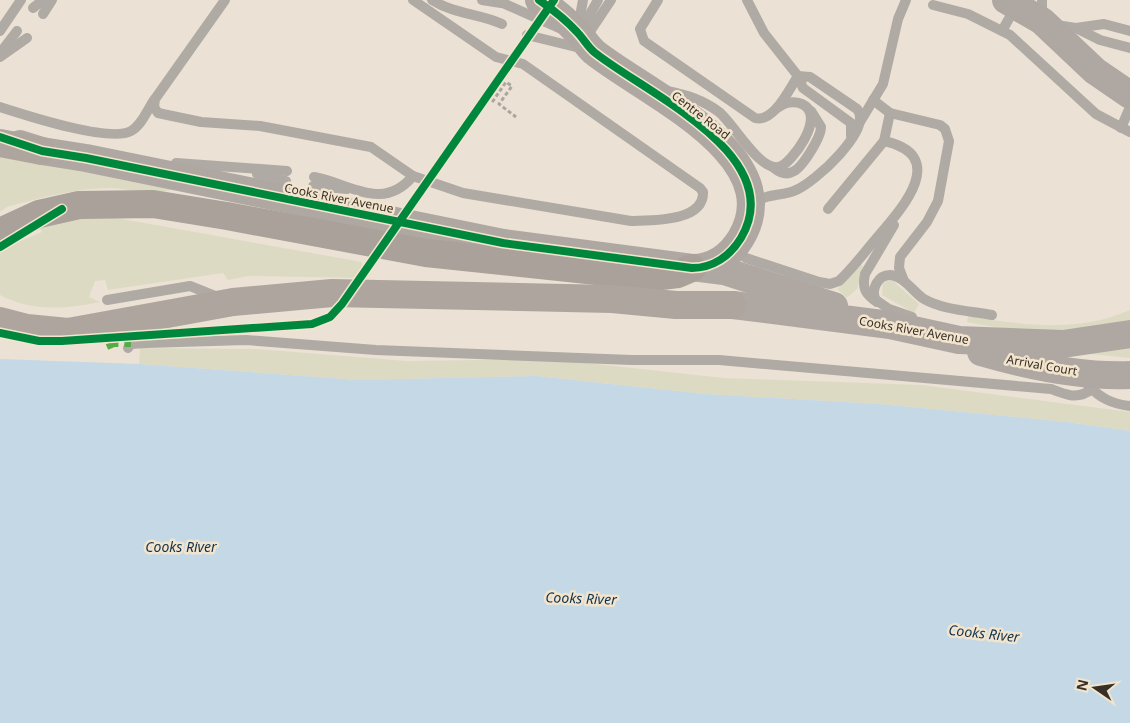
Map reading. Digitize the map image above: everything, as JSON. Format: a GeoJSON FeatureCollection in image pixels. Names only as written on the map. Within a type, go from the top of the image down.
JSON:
{"type":"FeatureCollection","features":[{"type":"Feature","properties":{"kind":"highway"},"geometry":{"type":"LineString","coordinates":[[0,143],[42,151]]}},
{"type":"Feature","properties":{"kind":"highway"},"geometry":{"type":"LineString","coordinates":[[0,321],[27,328],[68,332],[233,302],[332,293],[612,299],[676,305],[733,305]]}},
{"type":"Feature","properties":{"kind":"main road"},"geometry":{"type":"LineString","coordinates":[[0,232],[39,214],[79,205],[161,206],[426,253],[518,265],[653,277],[678,274],[696,268]]}},
{"type":"Feature","properties":{"kind":"main road"},"geometry":{"type":"LineString","coordinates":[[286,227],[368,253],[425,267],[676,294],[733,305]]}},
{"type":"Feature","properties":{"kind":"street","name":"Centre Road"},"geometry":{"type":"LineString","coordinates":[[539,0],[644,86],[714,136],[734,158],[748,186],[750,213],[742,237],[734,249],[720,260],[696,268]]}},
{"type":"Feature","properties":{"kind":"street"},"geometry":{"type":"LineString","coordinates":[[1023,7],[1095,71],[1130,95]]}},
{"type":"Feature","properties":{"kind":"street","name":"Cooks River Avenue"},"geometry":{"type":"LineString","coordinates":[[0,136],[42,151],[86,158],[503,243],[724,271],[885,314],[948,337],[1063,344],[1128,335]]}},
{"type":"Feature","properties":{"kind":"street","name":"Cooks River Avenue"},"geometry":{"type":"LineString","coordinates":[[733,305],[885,314]]}},
{"type":"Feature","properties":{"kind":"street","name":"Arrival Court"},"geometry":{"type":"LineString","coordinates":[[948,337],[972,349],[1089,381],[1130,375]]}},
{"type":"Feature","properties":{"kind":"lane"},"geometry":{"type":"LineString","coordinates":[[0,31],[21,0]]}},
{"type":"Feature","properties":{"kind":"lane"},"geometry":{"type":"LineString","coordinates":[[33,8],[43,0]]}},
{"type":"Feature","properties":{"kind":"lane"},"geometry":{"type":"LineString","coordinates":[[43,14],[52,0]]}},
{"type":"Feature","properties":{"kind":"lane"},"geometry":{"type":"LineString","coordinates":[[0,107],[41,120],[79,129],[122,134],[137,127],[224,0]]}},
{"type":"Feature","properties":{"kind":"lane"},"geometry":{"type":"LineString","coordinates":[[155,99],[154,107],[163,116],[201,122],[260,126],[371,147],[413,176],[463,193],[631,221],[654,220],[690,214],[696,210],[704,198],[700,188],[523,64],[496,57],[413,0]]}},
{"type":"Feature","properties":{"kind":"lane"},"geometry":{"type":"LineString","coordinates":[[432,0],[458,13],[488,18],[502,24]]}},
{"type":"Feature","properties":{"kind":"lane"},"geometry":{"type":"LineString","coordinates":[[482,0],[499,2],[587,39]]}},
{"type":"Feature","properties":{"kind":"lane"},"geometry":{"type":"LineString","coordinates":[[556,0],[587,39]]}},
{"type":"Feature","properties":{"kind":"lane"},"geometry":{"type":"LineString","coordinates":[[583,0],[582,18],[587,39]]}},
{"type":"Feature","properties":{"kind":"lane"},"geometry":{"type":"LineString","coordinates":[[587,39],[590,14],[598,0]]}},
{"type":"Feature","properties":{"kind":"lane"},"geometry":{"type":"LineString","coordinates":[[527,34],[558,44],[587,39],[611,0]]}},
{"type":"Feature","properties":{"kind":"lane"},"geometry":{"type":"LineString","coordinates":[[658,0],[640,29],[644,41],[755,118],[768,117],[798,76]]}},
{"type":"Feature","properties":{"kind":"lane"},"geometry":{"type":"LineString","coordinates":[[747,0],[764,33],[798,76],[803,88],[851,123],[851,136]]}},
{"type":"Feature","properties":{"kind":"lane"},"geometry":{"type":"LineString","coordinates":[[750,213],[759,200],[797,190],[828,169],[859,124],[883,84],[898,19],[906,0]]}},
{"type":"Feature","properties":{"kind":"lane"},"geometry":{"type":"LineString","coordinates":[[932,5],[968,14],[1002,31],[1026,50],[1089,109],[1125,130],[1130,107]]}},
{"type":"Feature","properties":{"kind":"lane"},"geometry":{"type":"LineString","coordinates":[[1002,31],[1023,7],[1076,28],[1100,40],[1130,48]]}},
{"type":"Feature","properties":{"kind":"lane"},"geometry":{"type":"LineString","coordinates":[[1076,28],[1104,24],[1130,31]]}},
{"type":"Feature","properties":{"kind":"lane"},"geometry":{"type":"LineString","coordinates":[[0,55],[17,31]]}},
{"type":"Feature","properties":{"kind":"lane"},"geometry":{"type":"LineString","coordinates":[[0,55],[27,38]]}},
{"type":"Feature","properties":{"kind":"lane"},"geometry":{"type":"LineString","coordinates":[[1095,71],[1130,84]]}},
{"type":"Feature","properties":{"kind":"lane"},"geometry":{"type":"LineString","coordinates":[[798,76],[810,77],[857,109],[861,116],[859,124]]}},
{"type":"Feature","properties":{"kind":"lane"},"geometry":{"type":"LineString","coordinates":[[644,86],[692,96],[704,102],[731,124],[755,155],[771,166],[782,166],[787,163],[811,127],[811,112],[800,104],[792,102],[776,108]]}},
{"type":"Feature","properties":{"kind":"lane"},"geometry":{"type":"LineString","coordinates":[[873,100],[890,113],[940,125],[945,129],[949,141],[935,207],[927,222],[900,257],[899,268],[904,281]]}},
{"type":"Feature","properties":{"kind":"lane"},"geometry":{"type":"LineString","coordinates":[[828,209],[884,141],[890,113]]}},
{"type":"Feature","properties":{"kind":"lane"},"geometry":{"type":"LineString","coordinates":[[884,141],[898,144],[907,149],[917,165],[915,184],[906,204],[863,282],[866,294],[885,314]]}},
{"type":"Feature","properties":{"kind":"lane"},"geometry":{"type":"LineString","coordinates":[[86,158],[162,162],[286,176]]}},
{"type":"Feature","properties":{"kind":"lane"},"geometry":{"type":"LineString","coordinates":[[314,181],[385,195],[398,190],[413,176]]}},
{"type":"Feature","properties":{"kind":"lane"},"geometry":{"type":"LineString","coordinates":[[734,249],[746,258],[819,282],[832,284],[841,279],[906,204]]}},
{"type":"Feature","properties":{"kind":"lane"},"geometry":{"type":"LineString","coordinates":[[885,314],[874,296],[878,281],[891,275],[904,281],[921,297],[933,303],[992,314]]}},
{"type":"Feature","properties":{"kind":"lane"},"geometry":{"type":"LineString","coordinates":[[107,300],[190,286],[233,302]]}},
{"type":"Feature","properties":{"kind":"lane"},"geometry":{"type":"LineString","coordinates":[[128,348],[131,344],[246,340],[376,350],[632,360],[719,360],[1051,389],[1070,396],[1084,395],[1089,381],[1115,404],[1130,406]]}},
{"type":"Feature","properties":{"kind":"path"},"geometry":{"type":"LineString","coordinates":[[481,104],[504,72]]}},
{"type":"Feature","properties":{"kind":"path"},"geometry":{"type":"LineString","coordinates":[[487,96],[494,101],[506,82],[512,86],[499,104],[516,117]]}},
{"type":"Feature","properties":{"kind":"shaded area"},"geometry":{"type":"Polygon","coordinates":[[[0,153],[175,189],[151,192],[97,188],[58,194],[7,207],[0,212],[0,153]]]}},
{"type":"Feature","properties":{"kind":"shaded area"},"geometry":{"type":"Polygon","coordinates":[[[100,215],[362,262],[361,278],[248,276],[228,280],[223,273],[108,290],[105,280],[95,281],[89,297],[100,302],[49,308],[24,304],[0,295],[0,253],[18,242],[42,232],[39,224],[100,215]]]}},
{"type":"Feature","properties":{"kind":"shaded area"},"geometry":{"type":"Polygon","coordinates":[[[861,264],[863,267],[857,289],[847,298],[837,289],[861,264]]]}},
{"type":"Feature","properties":{"kind":"shaded area"},"geometry":{"type":"Polygon","coordinates":[[[887,281],[893,281],[919,304],[914,313],[882,295],[883,284],[887,281]]]}},
{"type":"Feature","properties":{"kind":"shaded area"},"geometry":{"type":"Polygon","coordinates":[[[1130,310],[1130,321],[1110,326],[1069,331],[1028,331],[967,322],[968,316],[1030,324],[1071,324],[1091,322],[1130,310]]]}},
{"type":"Feature","properties":{"kind":"shaded area"},"geometry":{"type":"Polygon","coordinates":[[[1130,345],[1130,358],[1069,352],[1130,345]]]}},
{"type":"Feature","properties":{"kind":"shaded area"},"geometry":{"type":"Polygon","coordinates":[[[140,348],[257,349],[407,361],[550,359],[724,378],[922,385],[1130,412],[1130,431],[1067,422],[879,404],[705,394],[536,376],[358,380],[139,364],[140,348]]]}},
{"type":"Feature","properties":{"kind":"water","name":"Cooks River"},"geometry":{"type":"Polygon","coordinates":[[[0,359],[139,364],[358,380],[536,376],[705,394],[879,404],[1067,422],[1130,431],[1130,723],[0,723],[0,359]]]}},
{"type":"Feature","properties":{"kind":"marked path"},"geometry":{"type":"LineString","coordinates":[[107,347],[114,344],[131,344]]}},
{"type":"Feature","properties":{"kind":"cycle path"},"geometry":{"type":"LineString","coordinates":[[0,137],[42,151],[86,158],[503,243],[692,268],[707,266],[720,260],[732,250],[741,238],[751,208],[746,180],[729,153],[704,129],[675,107],[594,52],[568,23],[539,0]]}},
{"type":"Feature","properties":{"kind":"cycle path"},"geometry":{"type":"LineString","coordinates":[[0,333],[39,341],[62,341],[312,324],[330,317],[342,304],[554,0]]}},
{"type":"Feature","properties":{"kind":"cycle path"},"geometry":{"type":"LineString","coordinates":[[0,247],[62,209]]}}]}
